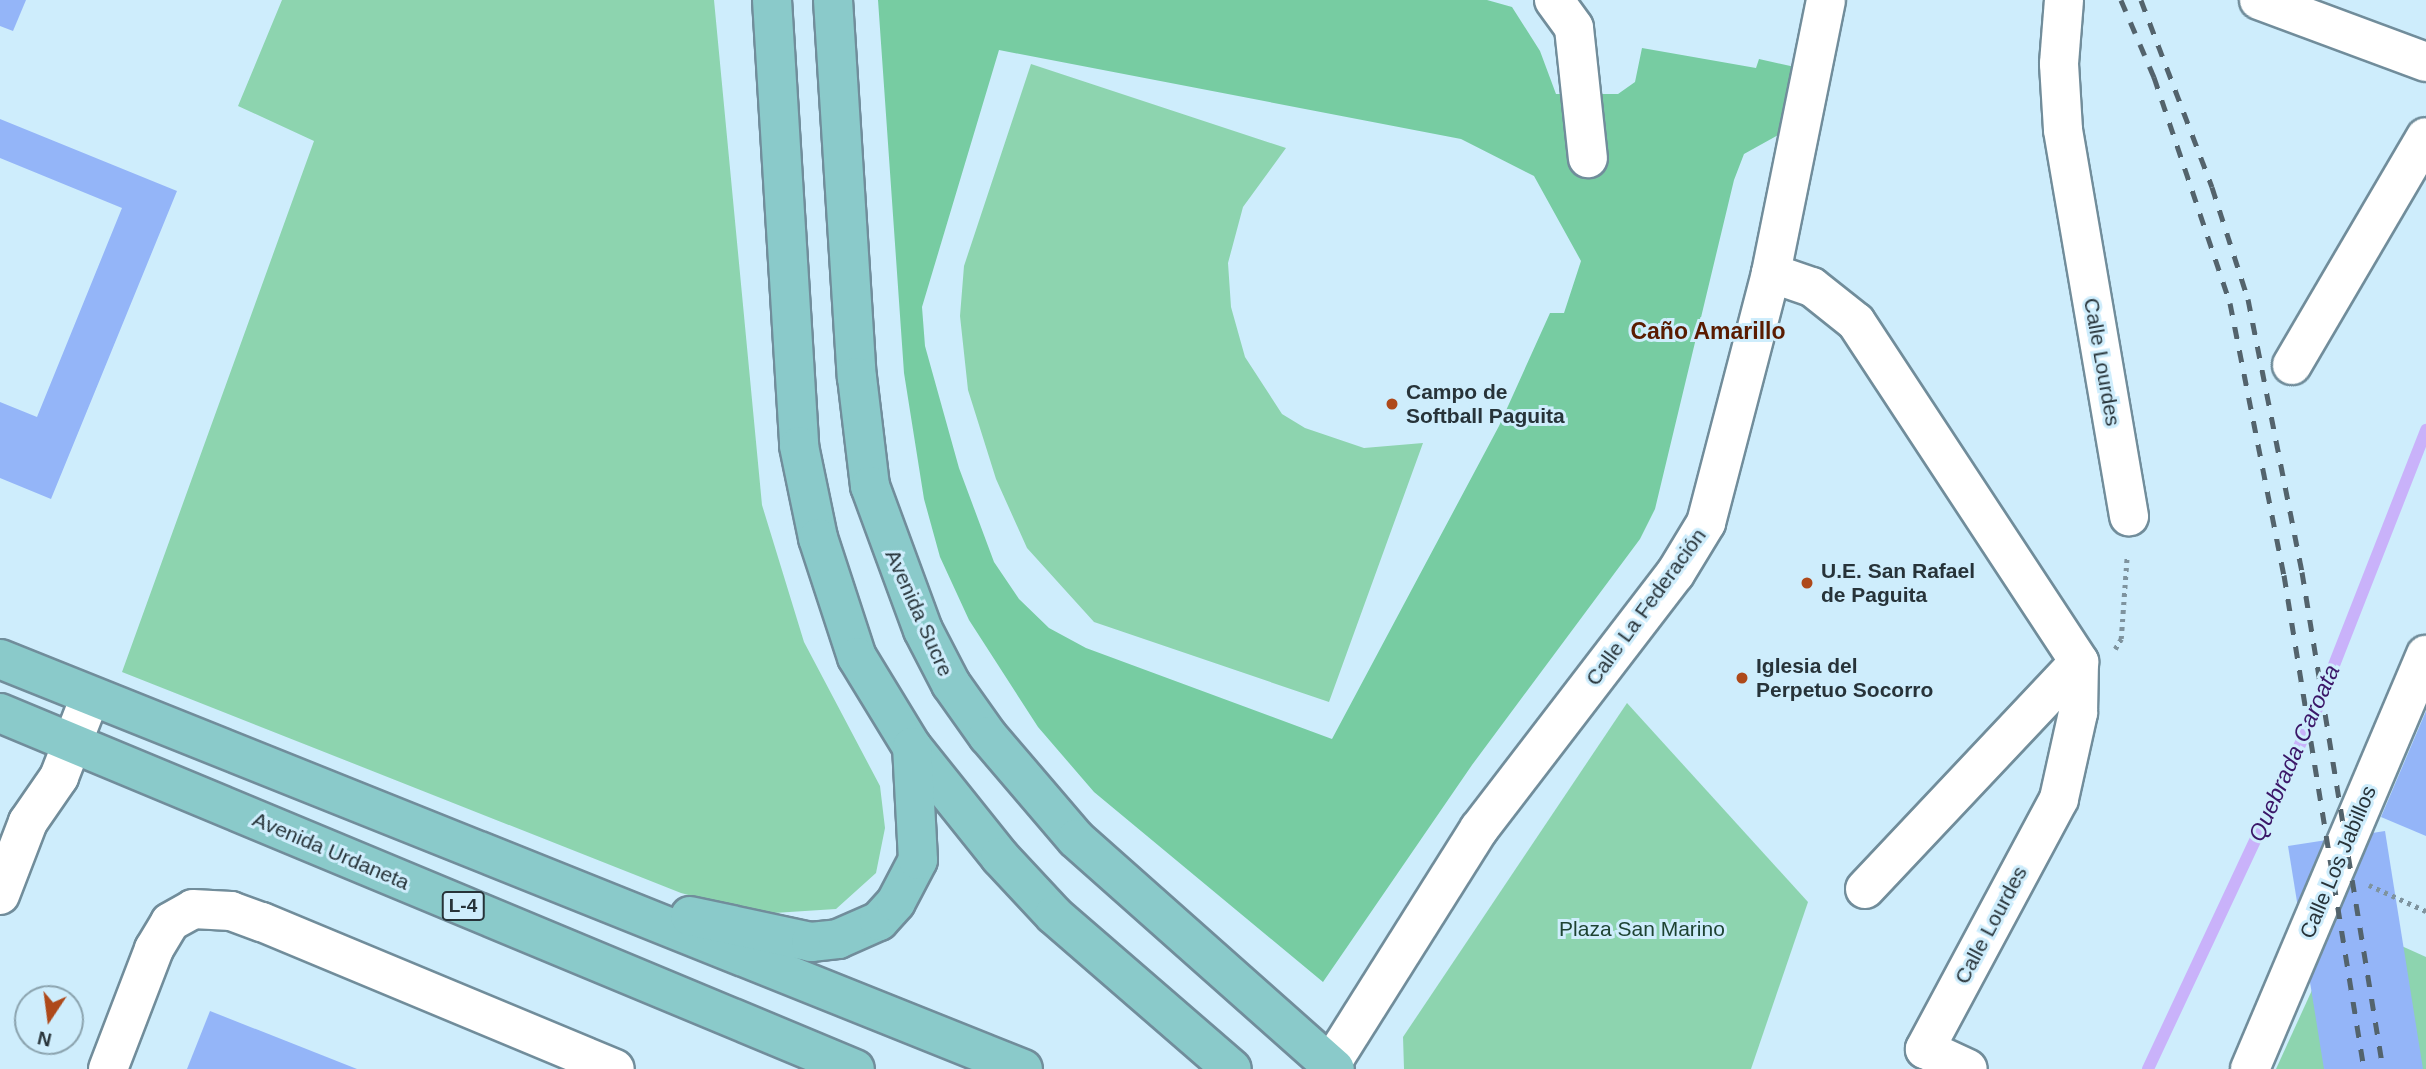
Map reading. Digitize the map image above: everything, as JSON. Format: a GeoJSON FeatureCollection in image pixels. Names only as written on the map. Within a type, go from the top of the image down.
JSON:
{"type":"FeatureCollection","features":[{"type":"Feature","properties":{"kind":"main road"},"geometry":{"type":"LineString","coordinates":[[772,0],[803,473],[857,657],[912,747],[1054,915],[1232,1069]]}},
{"type":"Feature","properties":{"kind":"main road","name":"Avenida Sucre"},"geometry":{"type":"LineString","coordinates":[[833,0],[857,377],[869,474],[881,528],[923,630],[951,684],[1025,784],[1076,839],[1333,1067]]}},
{"type":"Feature","properties":{"kind":"main road"},"geometry":{"type":"LineString","coordinates":[[0,659],[1023,1069]]}},
{"type":"Feature","properties":{"kind":"main road","name":"Avenida Urdaneta"},"geometry":{"type":"LineString","coordinates":[[0,713],[855,1069]]}},
{"type":"Feature","properties":{"kind":"main road"},"geometry":{"type":"LineString","coordinates":[[584,893],[811,942],[861,932],[896,902],[918,860],[912,747]]}},
{"type":"Feature","properties":{"kind":"street"},"geometry":{"type":"LineString","coordinates":[[1554,0],[1574,28],[1588,158]]}},
{"type":"Feature","properties":{"kind":"street","name":"Calle La Federación"},"geometry":{"type":"LineString","coordinates":[[1333,1067],[1479,829],[1675,574],[1706,523],[1771,273],[1807,112],[1826,0]]}},
{"type":"Feature","properties":{"kind":"street","name":"Calle Lourdes"},"geometry":{"type":"LineString","coordinates":[[2064,0],[2059,65],[2066,153],[2129,516]]}},
{"type":"Feature","properties":{"kind":"street"},"geometry":{"type":"LineString","coordinates":[[2259,0],[2426,62]]}},
{"type":"Feature","properties":{"kind":"street"},"geometry":{"type":"LineString","coordinates":[[2292,365],[2426,137]]}},
{"type":"Feature","properties":{"kind":"street"},"geometry":{"type":"LineString","coordinates":[[1771,273],[1812,287],[1856,322],[2094,661],[1864,888]]}},
{"type":"Feature","properties":{"kind":"street","name":"Calle Los Jabillos"},"geometry":{"type":"LineString","coordinates":[[2250,1069],[2426,655]]}},
{"type":"Feature","properties":{"kind":"street","name":"Calle Lourdes"},"geometry":{"type":"LineString","coordinates":[[1968,1069],[1925,1049],[2059,799],[2078,713],[2094,661]]}},
{"type":"Feature","properties":{"kind":"street"},"geometry":{"type":"LineString","coordinates":[[0,895],[28,822],[58,777],[90,696]]}},
{"type":"Feature","properties":{"kind":"street"},"geometry":{"type":"LineString","coordinates":[[108,1069],[153,949],[170,922],[193,909],[231,911],[262,922],[615,1069]]}},
{"type":"Feature","properties":{"kind":"path"},"geometry":{"type":"LineString","coordinates":[[2094,661],[2121,639],[2129,516]]}},
{"type":"Feature","properties":{"kind":"path"},"geometry":{"type":"LineString","coordinates":[[2335,870],[2426,911]]}},
{"type":"Feature","properties":{"kind":"green space"},"geometry":{"type":"Polygon","coordinates":[[[282,0],[714,0],[762,505],[804,642],[880,786],[885,828],[876,873],[836,909],[760,914],[681,893],[122,672],[314,141],[238,106],[282,0]]]}},
{"type":"Feature","properties":{"kind":"green space"},"geometry":{"type":"Polygon","coordinates":[[[878,0],[1487,0],[1512,7],[1540,51],[1556,94],[1618,94],[1635,82],[1642,48],[1756,68],[1759,59],[1795,67],[1780,134],[1744,154],[1734,180],[1655,509],[1640,539],[1472,765],[1323,982],[1094,792],[1038,727],[969,620],[940,557],[924,499],[904,373],[878,0]],[[999,50],[922,307],[925,346],[959,468],[994,562],[1019,599],[1049,628],[1086,648],[1332,739],[1499,426],[1550,313],[1564,313],[1581,261],[1534,176],[1461,139],[999,50]]]}},
{"type":"Feature","properties":{"kind":"green space"},"geometry":{"type":"Polygon","coordinates":[[[1031,64],[1286,148],[1243,207],[1228,263],[1231,307],[1245,357],[1282,414],[1305,428],[1364,448],[1423,443],[1329,702],[1094,622],[1027,548],[996,479],[968,390],[960,316],[964,266],[1031,64]]]}},
{"type":"Feature","properties":{"kind":"green space","name":"Plaza San Marino"},"geometry":{"type":"Polygon","coordinates":[[[1627,703],[1808,902],[1751,1069],[1404,1069],[1403,1037],[1627,703]]]}},
{"type":"Feature","properties":{"kind":"green space"},"geometry":{"type":"Polygon","coordinates":[[[2344,920],[2426,957],[2426,1069],[2276,1069],[2344,920]]]}},
{"type":"Feature","properties":{"kind":"building"},"geometry":{"type":"Polygon","coordinates":[[[0,0],[26,0],[13,31],[0,26],[0,0]]]}},
{"type":"Feature","properties":{"kind":"building"},"geometry":{"type":"Polygon","coordinates":[[[0,119],[177,191],[51,499],[0,478],[0,402],[37,417],[122,208],[0,158],[0,119]]]}},
{"type":"Feature","properties":{"kind":"building"},"geometry":{"type":"Polygon","coordinates":[[[2426,711],[2426,836],[2381,817],[2426,711]]]}},
{"type":"Feature","properties":{"kind":"building"},"geometry":{"type":"Polygon","coordinates":[[[2385,831],[2423,1069],[2324,1069],[2288,846],[2385,831]]]}},
{"type":"Feature","properties":{"kind":"building"},"geometry":{"type":"Polygon","coordinates":[[[210,1011],[357,1069],[187,1069],[210,1011]]]}},
{"type":"Feature","properties":{"kind":"waterway","name":"Quebrada Caroata"},"geometry":{"type":"LineString","coordinates":[[2148,1069],[2316,711],[2426,430]]}},
{"type":"Feature","properties":{"kind":"railway"},"geometry":{"type":"LineString","coordinates":[[2121,0],[2154,77],[2230,303],[2284,575],[2364,1069]]}},
{"type":"Feature","properties":{"kind":"railway"},"geometry":{"type":"LineString","coordinates":[[2141,0],[2212,187],[2248,299],[2302,572],[2383,1069]]}},
{"type":"Feature","properties":{"kind":"place","name":"Campo de Softball Paguita"},"geometry":{"type":"Point","coordinates":[1392,404]}},
{"type":"Feature","properties":{"kind":"place","name":"U.E. San Rafael de Paguita"},"geometry":{"type":"Point","coordinates":[1807,583]}},
{"type":"Feature","properties":{"kind":"place","name":"Iglesia del Perpetuo Socorro"},"geometry":{"type":"Point","coordinates":[1742,678]}},
{"type":"Feature","properties":{"kind":"district","name":"Caño Amarillo"},"geometry":{"type":"Point","coordinates":[1708,331]}}]}
